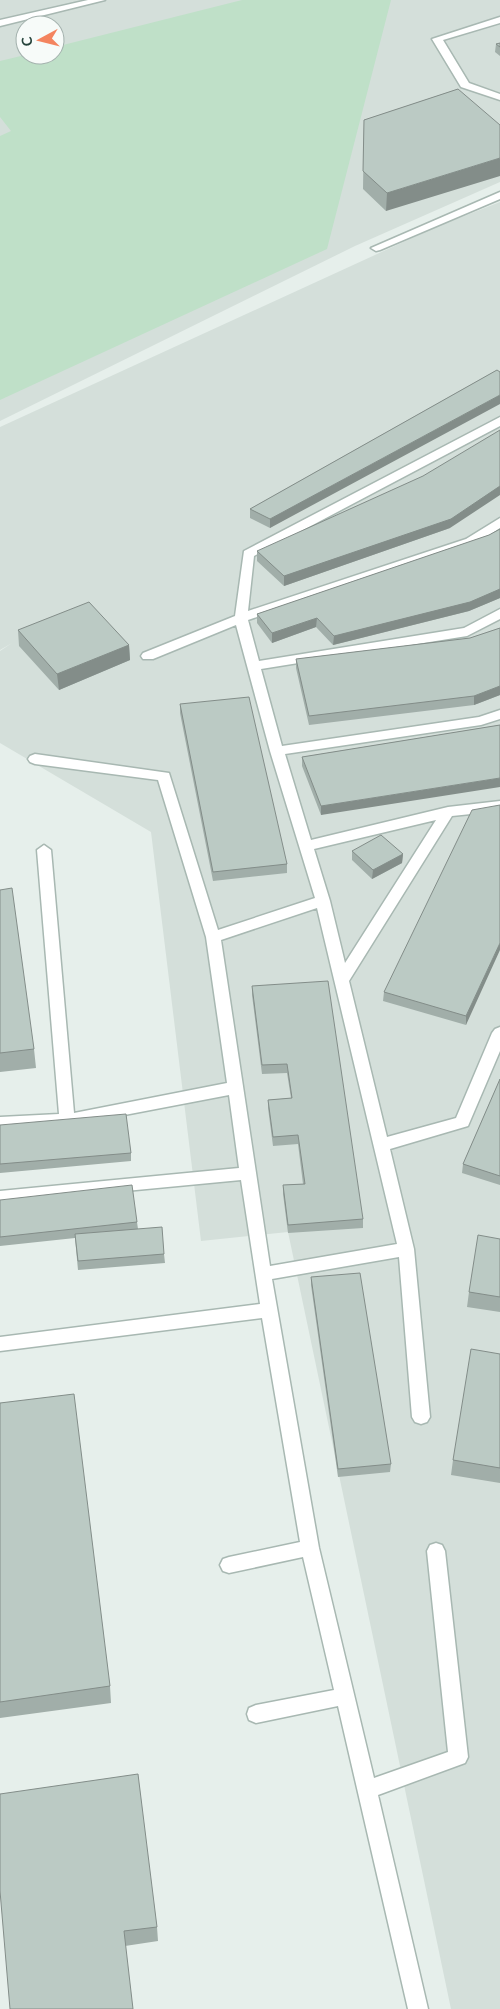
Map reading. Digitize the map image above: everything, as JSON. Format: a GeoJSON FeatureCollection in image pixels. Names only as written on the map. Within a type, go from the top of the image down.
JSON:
{"type":"FeatureCollection","features":[{"type":"Feature","properties":{"kind":"lane"},"geometry":{"type":"LineString","coordinates":[[0,23],[100,0]]}},
{"type":"Feature","properties":{"kind":"lane"},"geometry":{"type":"LineString","coordinates":[[500,20],[437,39],[465,85],[500,97]]}},
{"type":"Feature","properties":{"kind":"lane"},"geometry":{"type":"LineString","coordinates":[[376,248],[500,195]]}},
{"type":"Feature","properties":{"kind":"lane"},"geometry":{"type":"LineString","coordinates":[[421,1417],[406,1249],[343,980],[307,846],[277,751],[241,618],[248,554],[500,421]]}},
{"type":"Feature","properties":{"kind":"lane"},"geometry":{"type":"LineString","coordinates":[[148,656],[241,618],[470,542],[500,522]]}},
{"type":"Feature","properties":{"kind":"lane"},"geometry":{"type":"LineString","coordinates":[[253,666],[466,632],[500,613]]}},
{"type":"Feature","properties":{"kind":"lane"},"geometry":{"type":"LineString","coordinates":[[277,751],[481,721],[500,714]]}},
{"type":"Feature","properties":{"kind":"lane"},"geometry":{"type":"LineString","coordinates":[[35,760],[164,776],[212,937],[263,1274],[310,1548],[418,2009]]}},
{"type":"Feature","properties":{"kind":"lane"},"geometry":{"type":"LineString","coordinates":[[307,846],[448,812],[500,806]]}},
{"type":"Feature","properties":{"kind":"lane"},"geometry":{"type":"LineString","coordinates":[[343,980],[448,812]]}},
{"type":"Feature","properties":{"kind":"lane"},"geometry":{"type":"LineString","coordinates":[[44,850],[68,1120]]}},
{"type":"Feature","properties":{"kind":"lane"},"geometry":{"type":"LineString","coordinates":[[212,937],[322,901]]}},
{"type":"Feature","properties":{"kind":"lane"},"geometry":{"type":"LineString","coordinates":[[382,1145],[462,1122],[500,1033]]}},
{"type":"Feature","properties":{"kind":"lane"},"geometry":{"type":"LineString","coordinates":[[0,1123],[68,1120],[234,1088]]}},
{"type":"Feature","properties":{"kind":"lane"},"geometry":{"type":"LineString","coordinates":[[0,1197],[248,1173]]}},
{"type":"Feature","properties":{"kind":"lane"},"geometry":{"type":"LineString","coordinates":[[263,1274],[406,1249]]}},
{"type":"Feature","properties":{"kind":"lane"},"geometry":{"type":"LineString","coordinates":[[0,1344],[270,1310]]}},
{"type":"Feature","properties":{"kind":"lane"},"geometry":{"type":"LineString","coordinates":[[230,1565],[310,1548]]}},
{"type":"Feature","properties":{"kind":"lane"},"geometry":{"type":"LineString","coordinates":[[366,1790],[458,1757],[436,1552]]}},
{"type":"Feature","properties":{"kind":"lane"},"geometry":{"type":"LineString","coordinates":[[256,1714],[346,1696]]}},
{"type":"Feature","properties":{"kind":"shaded area"},"geometry":{"type":"Polygon","coordinates":[[[0,0],[500,0],[500,182],[355,246],[0,421],[0,0]]]}},
{"type":"Feature","properties":{"kind":"shaded area"},"geometry":{"type":"Polygon","coordinates":[[[500,202],[500,2009],[451,2009],[288,1232],[201,1241],[151,832],[0,743],[0,651],[12,643],[0,650],[0,427],[436,227],[500,202]]]}},
{"type":"Feature","properties":{"kind":"green space"},"geometry":{"type":"Polygon","coordinates":[[[242,0],[391,0],[327,249],[0,400],[0,136],[11,131],[0,117],[0,61],[15,57],[15,65],[65,65],[65,44],[242,0]]]}},
{"type":"Feature","properties":{"kind":"building"},"geometry":{"type":"Polygon","coordinates":[[[458,89],[500,125],[500,158],[387,193],[363,171],[364,120],[458,89]]]}},
{"type":"Feature","properties":{"kind":"building"},"geometry":{"type":"Polygon","coordinates":[[[497,370],[500,372],[500,395],[270,519],[250,509],[497,370]]]}},
{"type":"Feature","properties":{"kind":"building"},"geometry":{"type":"Polygon","coordinates":[[[500,430],[500,486],[451,519],[284,576],[257,551],[423,476],[500,430]]]}},
{"type":"Feature","properties":{"kind":"building"},"geometry":{"type":"Polygon","coordinates":[[[500,529],[500,589],[470,602],[334,636],[317,618],[272,633],[257,614],[489,535],[500,529]]]}},
{"type":"Feature","properties":{"kind":"building"},"geometry":{"type":"Polygon","coordinates":[[[89,602],[129,645],[57,674],[18,630],[89,602]]]}},
{"type":"Feature","properties":{"kind":"building"},"geometry":{"type":"Polygon","coordinates":[[[500,628],[500,686],[474,696],[309,716],[296,659],[470,638],[500,628]]]}},
{"type":"Feature","properties":{"kind":"building"},"geometry":{"type":"Polygon","coordinates":[[[249,697],[287,864],[213,872],[180,704],[249,697]]]}},
{"type":"Feature","properties":{"kind":"building"},"geometry":{"type":"Polygon","coordinates":[[[500,725],[500,778],[321,806],[302,757],[500,725]]]}},
{"type":"Feature","properties":{"kind":"building"},"geometry":{"type":"Polygon","coordinates":[[[500,805],[500,943],[466,1016],[384,992],[472,810],[500,805]]]}},
{"type":"Feature","properties":{"kind":"building"},"geometry":{"type":"Polygon","coordinates":[[[381,835],[403,854],[373,870],[352,851],[381,835]]]}},
{"type":"Feature","properties":{"kind":"building"},"geometry":{"type":"Polygon","coordinates":[[[12,888],[34,1049],[0,1053],[0,890],[12,888]]]}},
{"type":"Feature","properties":{"kind":"building"},"geometry":{"type":"Polygon","coordinates":[[[328,981],[363,1219],[288,1225],[283,1185],[305,1184],[298,1135],[273,1137],[268,1100],[292,1098],[287,1064],[262,1065],[252,986],[328,981]]]}},
{"type":"Feature","properties":{"kind":"building"},"geometry":{"type":"Polygon","coordinates":[[[500,1079],[500,1176],[463,1164],[500,1079]]]}},
{"type":"Feature","properties":{"kind":"building"},"geometry":{"type":"Polygon","coordinates":[[[126,1114],[131,1153],[0,1164],[0,1125],[126,1114]]]}},
{"type":"Feature","properties":{"kind":"building"},"geometry":{"type":"Polygon","coordinates":[[[132,1185],[137,1222],[0,1237],[0,1200],[132,1185]]]}},
{"type":"Feature","properties":{"kind":"building"},"geometry":{"type":"Polygon","coordinates":[[[162,1227],[164,1254],[78,1261],[75,1234],[162,1227]]]}},
{"type":"Feature","properties":{"kind":"building"},"geometry":{"type":"Polygon","coordinates":[[[478,1235],[500,1239],[500,1297],[469,1292],[478,1235]]]}},
{"type":"Feature","properties":{"kind":"building"},"geometry":{"type":"Polygon","coordinates":[[[360,1273],[391,1464],[338,1469],[311,1277],[360,1273]]]}},
{"type":"Feature","properties":{"kind":"building"},"geometry":{"type":"Polygon","coordinates":[[[471,1349],[500,1354],[500,1468],[453,1460],[471,1349]]]}},
{"type":"Feature","properties":{"kind":"building"},"geometry":{"type":"Polygon","coordinates":[[[74,1394],[110,1686],[0,1702],[0,1403],[74,1394]]]}},
{"type":"Feature","properties":{"kind":"building"},"geometry":{"type":"Polygon","coordinates":[[[138,1774],[157,1927],[124,1931],[133,2009],[10,2009],[0,1891],[0,1794],[138,1774]]]}}]}
